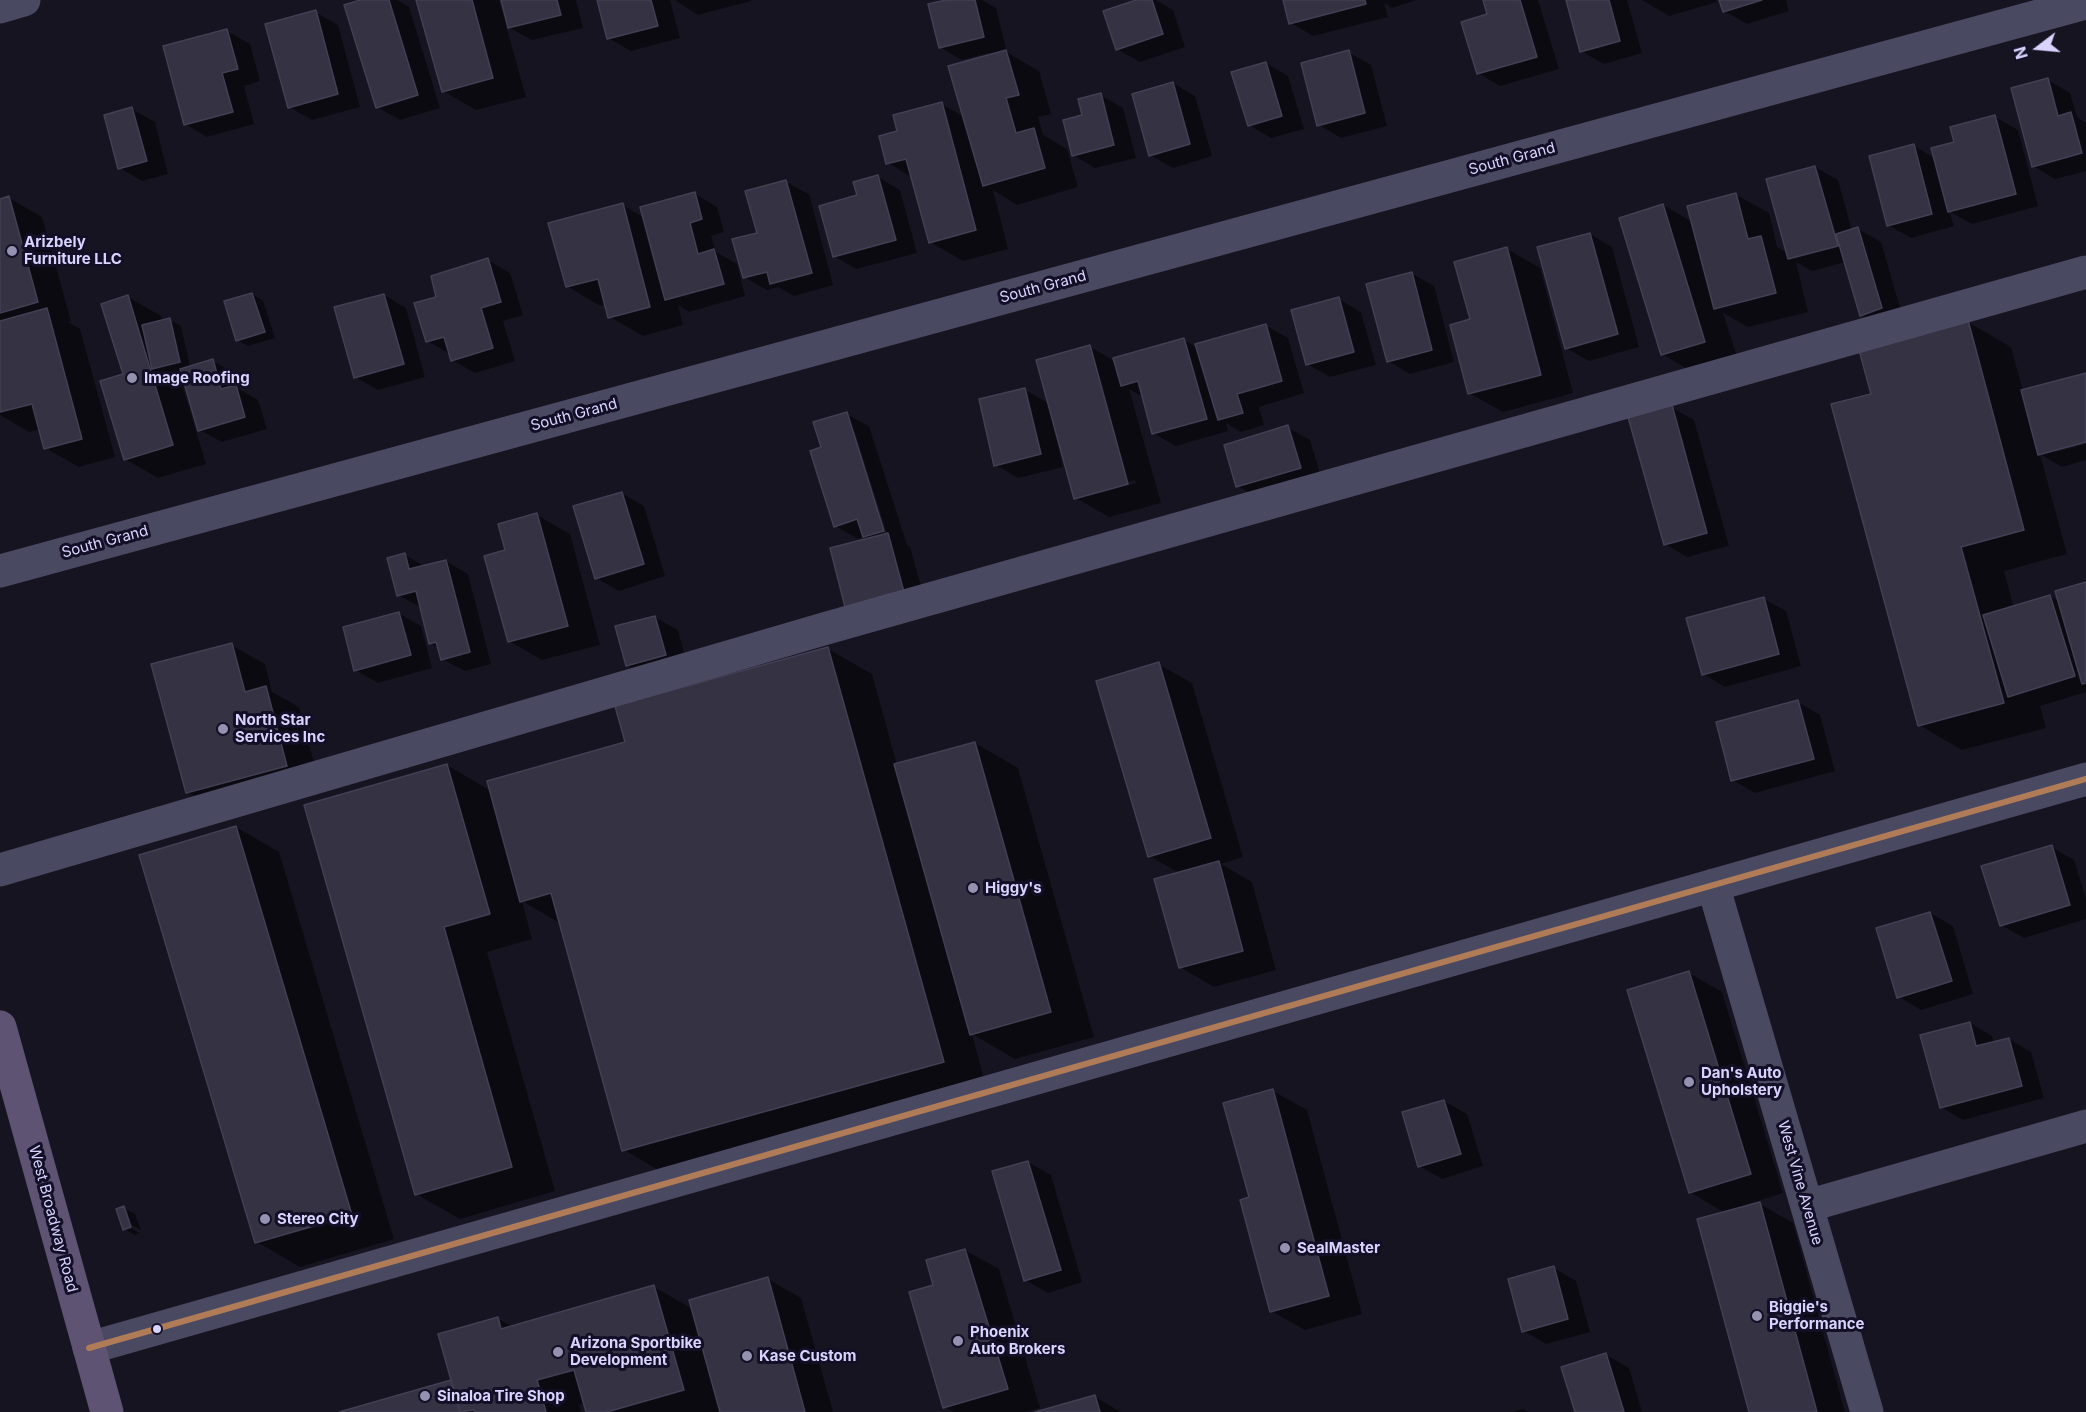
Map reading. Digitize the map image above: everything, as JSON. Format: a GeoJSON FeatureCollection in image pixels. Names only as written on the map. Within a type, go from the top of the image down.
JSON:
{"type":"FeatureCollection","features":[{"type":"Feature","properties":{"kind":"main road","name":"West Broadway Road"},"geometry":{"type":"LineString","coordinates":[[0,1027],[107,1412]]}},
{"type":"Feature","properties":{"kind":"street"},"geometry":{"type":"LineString","coordinates":[[0,7],[24,0]]}},
{"type":"Feature","properties":{"kind":"street","name":"South Grand"},"geometry":{"type":"LineString","coordinates":[[0,571],[2086,3]]}},
{"type":"Feature","properties":{"kind":"street"},"geometry":{"type":"LineString","coordinates":[[0,870],[816,631],[2086,272]]}},
{"type":"Feature","properties":{"kind":"street"},"geometry":{"type":"LineString","coordinates":[[89,1348],[2086,778]]}},
{"type":"Feature","properties":{"kind":"street","name":"West Vine Avenue"},"geometry":{"type":"LineString","coordinates":[[1713,885],[1867,1412]]}},
{"type":"Feature","properties":{"kind":"street"},"geometry":{"type":"LineString","coordinates":[[1807,1206],[2086,1126]]}},
{"type":"Feature","properties":{"kind":"building"},"geometry":{"type":"Polygon","coordinates":[[[360,0],[389,0],[418,95],[376,108],[344,5],[360,0]]]}},
{"type":"Feature","properties":{"kind":"building"},"geometry":{"type":"Polygon","coordinates":[[[416,0],[472,0],[493,78],[442,92],[416,0]]]}},
{"type":"Feature","properties":{"kind":"building"},"geometry":{"type":"Polygon","coordinates":[[[501,0],[557,0],[561,15],[508,28],[501,0]]]}},
{"type":"Feature","properties":{"kind":"building"},"geometry":{"type":"Polygon","coordinates":[[[597,0],[651,0],[658,26],[607,39],[597,0]]]}},
{"type":"Feature","properties":{"kind":"building"},"geometry":{"type":"Polygon","coordinates":[[[946,0],[975,0],[984,37],[939,48],[928,4],[946,0]]]}},
{"type":"Feature","properties":{"kind":"building"},"geometry":{"type":"Polygon","coordinates":[[[1136,0],[1152,0],[1163,34],[1116,50],[1103,11],[1136,0]]]}},
{"type":"Feature","properties":{"kind":"building"},"geometry":{"type":"Polygon","coordinates":[[[1283,0],[1365,0],[1366,4],[1289,24],[1283,0]]]}},
{"type":"Feature","properties":{"kind":"building"},"geometry":{"type":"Polygon","coordinates":[[[1483,0],[1520,0],[1537,57],[1477,74],[1461,22],[1487,14],[1483,0]]]}},
{"type":"Feature","properties":{"kind":"building"},"geometry":{"type":"Polygon","coordinates":[[[1566,0],[1609,0],[1620,41],[1580,52],[1566,0]]]}},
{"type":"Feature","properties":{"kind":"building"},"geometry":{"type":"Polygon","coordinates":[[[1719,0],[1762,0],[1723,12],[1719,0]]]}},
{"type":"Feature","properties":{"kind":"building"},"geometry":{"type":"Polygon","coordinates":[[[316,10],[338,94],[288,108],[265,24],[316,10]]]}},
{"type":"Feature","properties":{"kind":"building"},"geometry":{"type":"Polygon","coordinates":[[[227,29],[238,69],[222,73],[233,112],[184,125],[163,46],[227,29]]]}},
{"type":"Feature","properties":{"kind":"building"},"geometry":{"type":"Polygon","coordinates":[[[1006,50],[1019,95],[1006,98],[1016,133],[1034,128],[1045,168],[983,186],[948,66],[1006,50]]]}},
{"type":"Feature","properties":{"kind":"building"},"geometry":{"type":"Polygon","coordinates":[[[1349,50],[1365,113],[1317,126],[1301,63],[1349,50]]]}},
{"type":"Feature","properties":{"kind":"building"},"geometry":{"type":"Polygon","coordinates":[[[1266,62],[1282,116],[1248,126],[1231,72],[1266,62]]]}},
{"type":"Feature","properties":{"kind":"building"},"geometry":{"type":"Polygon","coordinates":[[[2048,78],[2058,116],[2071,112],[2082,153],[2032,167],[2011,88],[2048,78]]]}},
{"type":"Feature","properties":{"kind":"building"},"geometry":{"type":"Polygon","coordinates":[[[1173,82],[1190,144],[1149,156],[1132,94],[1173,82]]]}},
{"type":"Feature","properties":{"kind":"building"},"geometry":{"type":"Polygon","coordinates":[[[1101,93],[1114,145],[1072,156],[1063,120],[1082,115],[1078,99],[1101,93]]]}},
{"type":"Feature","properties":{"kind":"building"},"geometry":{"type":"Polygon","coordinates":[[[942,102],[976,230],[929,243],[906,159],[886,164],[879,136],[897,131],[893,115],[942,102]]]}},
{"type":"Feature","properties":{"kind":"building"},"geometry":{"type":"Polygon","coordinates":[[[132,107],[147,161],[118,169],[104,115],[132,107]]]}},
{"type":"Feature","properties":{"kind":"building"},"geometry":{"type":"Polygon","coordinates":[[[1995,115],[2016,194],[1948,212],[1931,148],[1954,142],[1950,127],[1995,115]]]}},
{"type":"Feature","properties":{"kind":"building"},"geometry":{"type":"Polygon","coordinates":[[[1914,144],[1932,214],[1887,226],[1869,156],[1914,144]]]}},
{"type":"Feature","properties":{"kind":"building"},"geometry":{"type":"Polygon","coordinates":[[[1815,166],[1838,246],[1788,259],[1766,179],[1815,166]]]}},
{"type":"Feature","properties":{"kind":"building"},"geometry":{"type":"Polygon","coordinates":[[[878,175],[896,240],[833,257],[819,206],[857,195],[853,182],[878,175]]]}},
{"type":"Feature","properties":{"kind":"building"},"geometry":{"type":"Polygon","coordinates":[[[786,180],[812,273],[770,284],[767,272],[743,278],[732,239],[757,233],[745,191],[786,180]]]}},
{"type":"Feature","properties":{"kind":"building"},"geometry":{"type":"Polygon","coordinates":[[[695,192],[702,219],[690,223],[698,254],[714,249],[724,284],[665,300],[640,207],[695,192]]]}},
{"type":"Feature","properties":{"kind":"building"},"geometry":{"type":"Polygon","coordinates":[[[1736,193],[1748,239],[1761,236],[1776,293],[1714,309],[1687,206],[1736,193]]]}},
{"type":"Feature","properties":{"kind":"building","name":"Arizbely Furniture LLC"},"geometry":{"type":"Polygon","coordinates":[[[9,196],[38,302],[0,313],[0,199],[9,196]]]}},
{"type":"Feature","properties":{"kind":"building"},"geometry":{"type":"Polygon","coordinates":[[[623,203],[650,307],[608,318],[598,279],[566,287],[548,223],[623,203]]]}},
{"type":"Feature","properties":{"kind":"building"},"geometry":{"type":"Polygon","coordinates":[[[1663,204],[1705,342],[1661,355],[1619,218],[1663,204]]]}},
{"type":"Feature","properties":{"kind":"building"},"geometry":{"type":"Polygon","coordinates":[[[1858,227],[1882,308],[1860,316],[1836,234],[1858,227]]]}},
{"type":"Feature","properties":{"kind":"building"},"geometry":{"type":"Polygon","coordinates":[[[1590,233],[1618,334],[1565,349],[1537,247],[1590,233]]]}},
{"type":"Feature","properties":{"kind":"building"},"geometry":{"type":"Polygon","coordinates":[[[1507,247],[1541,375],[1468,394],[1450,325],[1470,319],[1454,262],[1507,247]]]}},
{"type":"Feature","properties":{"kind":"building"},"geometry":{"type":"Polygon","coordinates":[[[488,258],[501,302],[481,308],[493,348],[451,361],[444,337],[426,342],[414,303],[436,297],[431,276],[488,258]]]}},
{"type":"Feature","properties":{"kind":"building"},"geometry":{"type":"Polygon","coordinates":[[[1412,272],[1432,350],[1387,362],[1366,284],[1412,272]]]}},
{"type":"Feature","properties":{"kind":"building"},"geometry":{"type":"Polygon","coordinates":[[[252,293],[265,332],[236,341],[224,301],[252,293]]]}},
{"type":"Feature","properties":{"kind":"building"},"geometry":{"type":"Polygon","coordinates":[[[384,294],[404,364],[354,378],[334,307],[384,294]]]}},
{"type":"Feature","properties":{"kind":"building","name":"Image Roofing"},"geometry":{"type":"Polygon","coordinates":[[[128,295],[173,445],[124,460],[100,381],[123,374],[101,304],[128,295]]]}},
{"type":"Feature","properties":{"kind":"building"},"geometry":{"type":"Polygon","coordinates":[[[1339,297],[1354,352],[1306,365],[1291,310],[1339,297]]]}},
{"type":"Feature","properties":{"kind":"building"},"geometry":{"type":"Polygon","coordinates":[[[47,308],[82,439],[44,449],[32,404],[0,412],[0,321],[47,308]]]}},
{"type":"Feature","properties":{"kind":"building"},"geometry":{"type":"Polygon","coordinates":[[[170,318],[180,362],[152,369],[142,325],[170,318]]]}},
{"type":"Feature","properties":{"kind":"building"},"geometry":{"type":"Polygon","coordinates":[[[1968,320],[2024,530],[1961,547],[2004,703],[1918,726],[1831,404],[1871,394],[1859,350],[1968,320]]]}},
{"type":"Feature","properties":{"kind":"building"},"geometry":{"type":"Polygon","coordinates":[[[1266,324],[1282,381],[1237,394],[1243,413],[1218,420],[1195,344],[1266,324]]]}},
{"type":"Feature","properties":{"kind":"building"},"geometry":{"type":"Polygon","coordinates":[[[1184,338],[1207,419],[1152,434],[1138,381],[1121,386],[1113,358],[1184,338]]]}},
{"type":"Feature","properties":{"kind":"building"},"geometry":{"type":"Polygon","coordinates":[[[1090,345],[1128,484],[1074,499],[1036,360],[1090,345]]]}},
{"type":"Feature","properties":{"kind":"building"},"geometry":{"type":"Polygon","coordinates":[[[213,359],[221,389],[236,385],[245,417],[198,431],[180,369],[213,359]]]}},
{"type":"Feature","properties":{"kind":"building"},"geometry":{"type":"Polygon","coordinates":[[[2086,373],[2086,442],[2038,455],[2021,390],[2086,373]]]}},
{"type":"Feature","properties":{"kind":"building"},"geometry":{"type":"Polygon","coordinates":[[[1025,388],[1041,454],[994,466],[979,399],[1025,388]]]}},
{"type":"Feature","properties":{"kind":"building"},"geometry":{"type":"Polygon","coordinates":[[[1672,405],[1707,533],[1664,545],[1628,417],[1672,405]]]}},
{"type":"Feature","properties":{"kind":"building"},"geometry":{"type":"Polygon","coordinates":[[[847,412],[884,531],[863,537],[857,519],[834,527],[810,451],[821,447],[813,422],[847,412]]]}},
{"type":"Feature","properties":{"kind":"building"},"geometry":{"type":"Polygon","coordinates":[[[1288,425],[1301,468],[1236,487],[1224,445],[1288,425]]]}},
{"type":"Feature","properties":{"kind":"building"},"geometry":{"type":"Polygon","coordinates":[[[622,492],[644,564],[595,579],[573,506],[622,492]]]}},
{"type":"Feature","properties":{"kind":"building"},"geometry":{"type":"Polygon","coordinates":[[[537,513],[568,626],[508,642],[484,556],[505,550],[498,524],[537,513]]]}},
{"type":"Feature","properties":{"kind":"building"},"geometry":{"type":"Polygon","coordinates":[[[888,533],[904,592],[845,607],[830,548],[888,533]]]}},
{"type":"Feature","properties":{"kind":"building"},"geometry":{"type":"Polygon","coordinates":[[[405,553],[409,569],[446,560],[470,652],[441,660],[436,642],[429,644],[416,591],[397,596],[387,558],[405,553]]]}},
{"type":"Feature","properties":{"kind":"building"},"geometry":{"type":"Polygon","coordinates":[[[2086,582],[2086,683],[2082,684],[2055,591],[2086,582]]]}},
{"type":"Feature","properties":{"kind":"building"},"geometry":{"type":"Polygon","coordinates":[[[2050,595],[2075,676],[2008,697],[1983,615],[2050,595]]]}},
{"type":"Feature","properties":{"kind":"building"},"geometry":{"type":"Polygon","coordinates":[[[1764,597],[1779,654],[1702,675],[1686,618],[1764,597]]]}},
{"type":"Feature","properties":{"kind":"building"},"geometry":{"type":"Polygon","coordinates":[[[399,612],[411,655],[354,671],[343,627],[399,612]]]}},
{"type":"Feature","properties":{"kind":"building"},"geometry":{"type":"Polygon","coordinates":[[[655,616],[666,655],[626,666],[615,626],[655,616]]]}},
{"type":"Feature","properties":{"kind":"building","name":"North Star Services Inc"},"geometry":{"type":"Polygon","coordinates":[[[232,643],[245,692],[266,686],[287,766],[186,793],[151,664],[232,643]]]}},
{"type":"Feature","properties":{"kind":"building"},"geometry":{"type":"Polygon","coordinates":[[[828,647],[944,1062],[622,1151],[551,893],[520,902],[487,781],[625,742],[615,706],[828,647]]]}},
{"type":"Feature","properties":{"kind":"building"},"geometry":{"type":"Polygon","coordinates":[[[1159,662],[1211,838],[1148,857],[1096,681],[1159,662]]]}},
{"type":"Feature","properties":{"kind":"building"},"geometry":{"type":"Polygon","coordinates":[[[1798,700],[1814,759],[1731,781],[1716,722],[1798,700]]]}},
{"type":"Feature","properties":{"kind":"building","name":"Higgy's"},"geometry":{"type":"Polygon","coordinates":[[[975,742],[1051,1012],[970,1035],[894,764],[975,742]]]}},
{"type":"Feature","properties":{"kind":"building"},"geometry":{"type":"Polygon","coordinates":[[[447,764],[490,914],[444,927],[512,1167],[415,1195],[304,805],[447,764]]]}},
{"type":"Feature","properties":{"kind":"building"},"geometry":{"type":"Polygon","coordinates":[[[236,826],[352,1215],[255,1243],[139,855],[236,826]]]}},
{"type":"Feature","properties":{"kind":"building"},"geometry":{"type":"Polygon","coordinates":[[[2052,845],[2070,905],[2000,926],[1981,866],[2052,845]]]}},
{"type":"Feature","properties":{"kind":"building"},"geometry":{"type":"Polygon","coordinates":[[[1219,861],[1243,951],[1179,968],[1154,879],[1219,861]]]}},
{"type":"Feature","properties":{"kind":"building"},"geometry":{"type":"Polygon","coordinates":[[[1930,912],[1952,981],[1897,998],[1876,928],[1930,912]]]}},
{"type":"Feature","properties":{"kind":"building","name":"Dan's Auto Upholstery"},"geometry":{"type":"Polygon","coordinates":[[[1689,971],[1751,1174],[1689,1193],[1627,990],[1689,971]]]}},
{"type":"Feature","properties":{"kind":"building"},"geometry":{"type":"Polygon","coordinates":[[[1970,1022],[1976,1046],[2009,1038],[2022,1086],[1940,1108],[1920,1035],[1970,1022]]]}},
{"type":"Feature","properties":{"kind":"building","name":"SealMaster"},"geometry":{"type":"Polygon","coordinates":[[[1273,1089],[1329,1296],[1270,1312],[1240,1200],[1249,1197],[1223,1103],[1273,1089]]]}},
{"type":"Feature","properties":{"kind":"building"},"geometry":{"type":"Polygon","coordinates":[[[1444,1100],[1461,1154],[1418,1167],[1402,1112],[1444,1100]]]}},
{"type":"Feature","properties":{"kind":"building"},"geometry":{"type":"Polygon","coordinates":[[[1028,1161],[1061,1270],[1024,1281],[992,1171],[1028,1161]]]}},
{"type":"Feature","properties":{"kind":"building","name":"Biggie's Performance"},"geometry":{"type":"Polygon","coordinates":[[[1760,1202],[1817,1412],[1749,1412],[1697,1219],[1760,1202]]]}},
{"type":"Feature","properties":{"kind":"building"},"geometry":{"type":"Polygon","coordinates":[[[124,1206],[131,1227],[123,1230],[116,1209],[124,1206]]]}},
{"type":"Feature","properties":{"kind":"building","name":"Phoenix Auto Brokers"},"geometry":{"type":"Polygon","coordinates":[[[965,1249],[1008,1389],[943,1408],[909,1292],[933,1285],[926,1260],[965,1249]]]}},
{"type":"Feature","properties":{"kind":"building"},"geometry":{"type":"Polygon","coordinates":[[[1554,1266],[1568,1319],[1522,1332],[1508,1279],[1554,1266]]]}},
{"type":"Feature","properties":{"kind":"building","name":"Kase Custom"},"geometry":{"type":"Polygon","coordinates":[[[768,1277],[805,1412],[720,1412],[689,1300],[768,1277]]]}},
{"type":"Feature","properties":{"kind":"building","name":"Arizona Sportbike Development"},"geometry":{"type":"Polygon","coordinates":[[[654,1285],[684,1390],[607,1412],[586,1412],[574,1370],[537,1380],[546,1412],[475,1412],[474,1410],[460,1412],[438,1334],[498,1317],[501,1329],[654,1285]]]}},
{"type":"Feature","properties":{"kind":"building"},"geometry":{"type":"Polygon","coordinates":[[[1606,1353],[1624,1412],[1575,1412],[1561,1367],[1606,1353]]]}},
{"type":"Feature","properties":{"kind":"building","name":"Sinaloa Tire Shop"},"geometry":{"type":"Polygon","coordinates":[[[451,1380],[460,1412],[339,1412],[451,1380]]]}},
{"type":"Feature","properties":{"kind":"building"},"geometry":{"type":"Polygon","coordinates":[[[1095,1395],[1100,1412],[1035,1412],[1095,1395]]]}},
{"type":"Feature","properties":{"kind":"transit line"},"geometry":{"type":"LineString","coordinates":[[89,1348],[2086,779]]}},
{"type":"Feature","properties":{"kind":"place","name":"Arizbely Furniture LLC"},"geometry":{"type":"Point","coordinates":[12,251]}},
{"type":"Feature","properties":{"kind":"place","name":"Image Roofing"},"geometry":{"type":"Point","coordinates":[132,378]}},
{"type":"Feature","properties":{"kind":"place","name":"North Star Services Inc"},"geometry":{"type":"Point","coordinates":[223,729]}},
{"type":"Feature","properties":{"kind":"place","name":"Higgy's"},"geometry":{"type":"Point","coordinates":[973,888]}},
{"type":"Feature","properties":{"kind":"place","name":"Dan's Auto Upholstery"},"geometry":{"type":"Point","coordinates":[1689,1082]}},
{"type":"Feature","properties":{"kind":"place","name":"Stereo City"},"geometry":{"type":"Point","coordinates":[265,1219]}},
{"type":"Feature","properties":{"kind":"place","name":"SealMaster"},"geometry":{"type":"Point","coordinates":[1285,1248]}},
{"type":"Feature","properties":{"kind":"place","name":"Biggie's Performance"},"geometry":{"type":"Point","coordinates":[1757,1316]}},
{"type":"Feature","properties":{"kind":"place","name":"Phoenix Auto Brokers"},"geometry":{"type":"Point","coordinates":[958,1341]}},
{"type":"Feature","properties":{"kind":"place","name":"Arizona Sportbike Development"},"geometry":{"type":"Point","coordinates":[558,1352]}},
{"type":"Feature","properties":{"kind":"place","name":"Kase Custom"},"geometry":{"type":"Point","coordinates":[747,1356]}},
{"type":"Feature","properties":{"kind":"place","name":"Sinaloa Tire Shop"},"geometry":{"type":"Point","coordinates":[425,1396]}}]}
